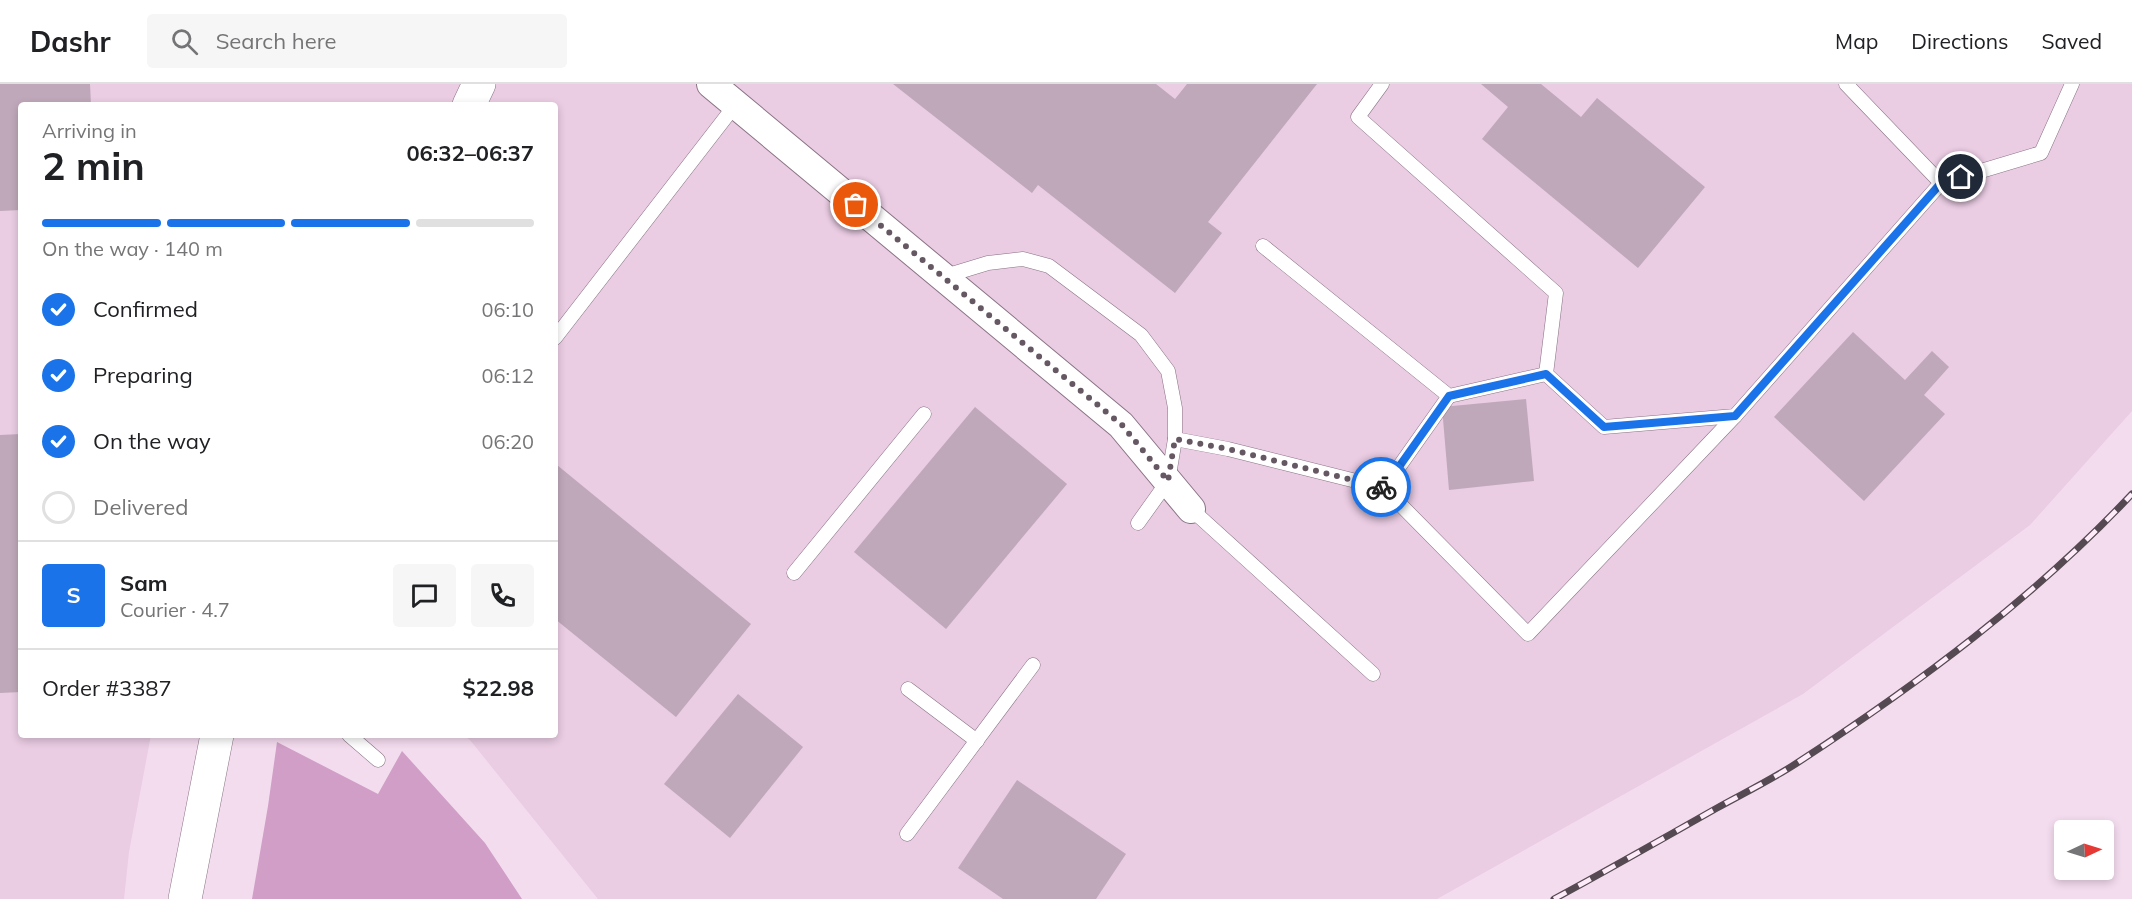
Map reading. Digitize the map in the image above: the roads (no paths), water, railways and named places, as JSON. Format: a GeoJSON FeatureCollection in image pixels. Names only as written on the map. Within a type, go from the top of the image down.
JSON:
{"type":"FeatureCollection","features":[{"type":"Feature","properties":{"kind":"street"},"geometry":{"type":"LineString","coordinates":[[470,102],[479,84]]}},
{"type":"Feature","properties":{"kind":"street"},"geometry":{"type":"LineString","coordinates":[[711,84],[1122,425],[1191,509]]}},
{"type":"Feature","properties":{"kind":"street"},"geometry":{"type":"LineString","coordinates":[[185,899],[217,738]]}},
{"type":"Feature","properties":{"kind":"lane"},"geometry":{"type":"LineString","coordinates":[[1382,84],[1358,117],[1556,292],[1546,374]]}},
{"type":"Feature","properties":{"kind":"lane"},"geometry":{"type":"LineString","coordinates":[[1846,84],[1941,183]]}},
{"type":"Feature","properties":{"kind":"lane"},"geometry":{"type":"LineString","coordinates":[[1175,439],[1228,449],[1384,488],[1528,634],[1735,416],[1941,183],[2041,153],[2072,84]]}},
{"type":"Feature","properties":{"kind":"lane"},"geometry":{"type":"LineString","coordinates":[[558,334],[736,104]]}},
{"type":"Feature","properties":{"kind":"lane"},"geometry":{"type":"LineString","coordinates":[[1263,246],[1449,396]]}},
{"type":"Feature","properties":{"kind":"lane"},"geometry":{"type":"LineString","coordinates":[[942,277],[988,263],[1023,259],[1049,266],[1141,335],[1168,371],[1175,408],[1175,439],[1168,481],[1138,523]]}},
{"type":"Feature","properties":{"kind":"lane"},"geometry":{"type":"LineString","coordinates":[[1384,488],[1449,396],[1546,374]]}},
{"type":"Feature","properties":{"kind":"lane"},"geometry":{"type":"LineString","coordinates":[[1546,374],[1604,427],[1735,416]]}},
{"type":"Feature","properties":{"kind":"lane"},"geometry":{"type":"LineString","coordinates":[[794,573],[924,414]]}},
{"type":"Feature","properties":{"kind":"lane"},"geometry":{"type":"LineString","coordinates":[[1191,509],[1373,674]]}},
{"type":"Feature","properties":{"kind":"lane"},"geometry":{"type":"LineString","coordinates":[[907,834],[1033,665]]}},
{"type":"Feature","properties":{"kind":"lane"},"geometry":{"type":"LineString","coordinates":[[908,689],[977,741]]}},
{"type":"Feature","properties":{"kind":"lane"},"geometry":{"type":"LineString","coordinates":[[352,738],[378,760]]}},
{"type":"Feature","properties":{"kind":"railway"},"geometry":{"type":"LineString","coordinates":[[1554,899],[1779,774],[1844,732],[1974,637],[2056,568],[2132,494]]}}]}
